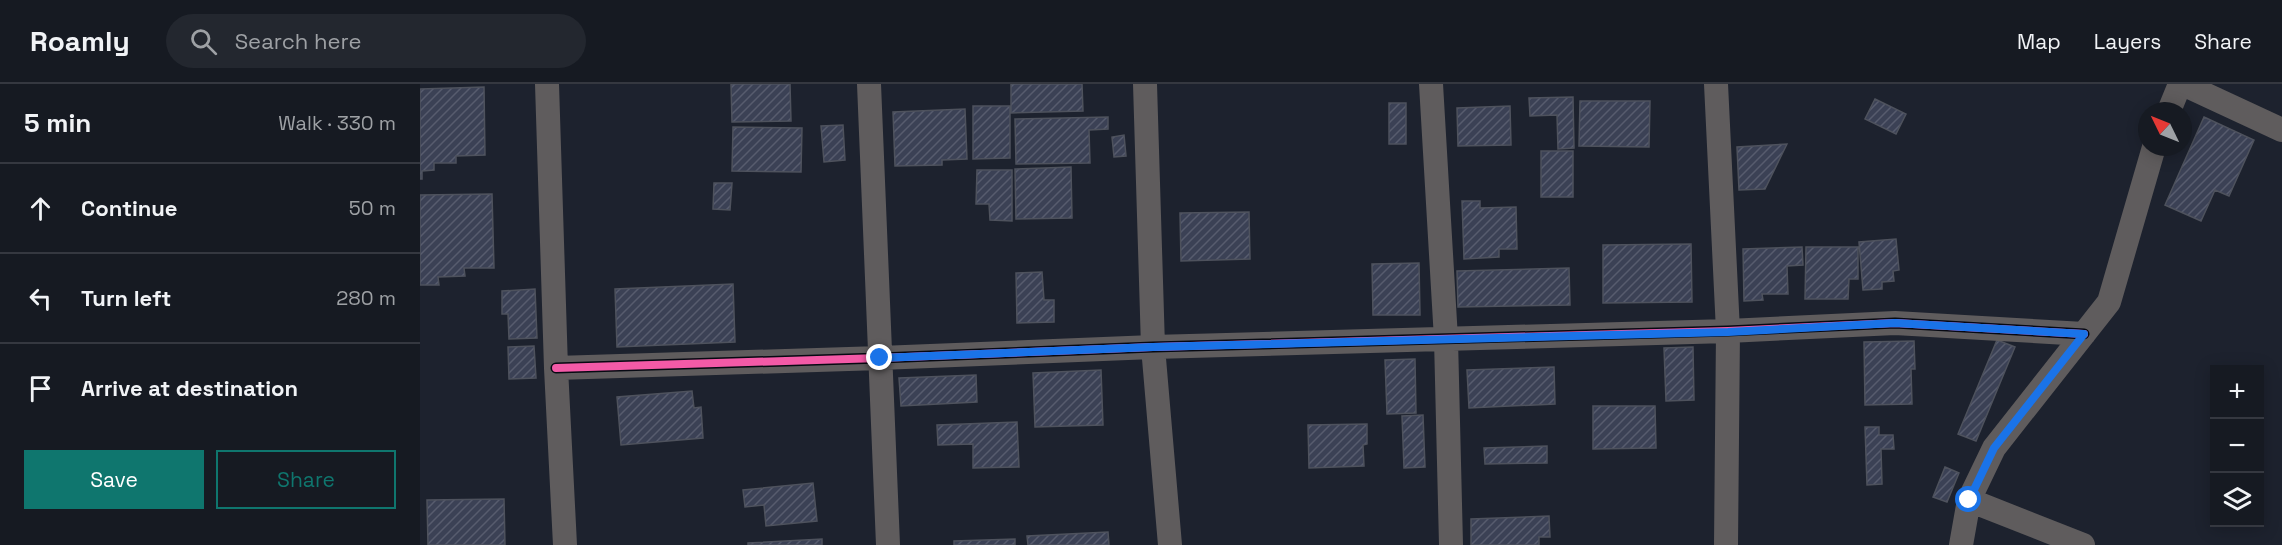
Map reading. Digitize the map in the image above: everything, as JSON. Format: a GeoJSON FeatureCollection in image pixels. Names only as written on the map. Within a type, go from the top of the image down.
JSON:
{"type":"FeatureCollection","features":[{"type":"Feature","properties":{"kind":"street"},"geometry":{"type":"LineString","coordinates":[[547,84],[564,545]]}},
{"type":"Feature","properties":{"kind":"street"},"geometry":{"type":"LineString","coordinates":[[869,84],[888,545]]}},
{"type":"Feature","properties":{"kind":"street"},"geometry":{"type":"LineString","coordinates":[[1145,84],[1153,347],[1170,545]]}},
{"type":"Feature","properties":{"kind":"street"},"geometry":{"type":"LineString","coordinates":[[1431,84],[1446,339],[1451,545]]}},
{"type":"Feature","properties":{"kind":"street"},"geometry":{"type":"LineString","coordinates":[[1716,84],[1728,332],[1726,545]]}},
{"type":"Feature","properties":{"kind":"street"},"geometry":{"type":"LineString","coordinates":[[2173,102],[2182,84],[2282,130]]}},
{"type":"Feature","properties":{"kind":"street"},"geometry":{"type":"LineString","coordinates":[[1961,545],[1969,500],[1994,448],[2109,302],[2151,156]]}},
{"type":"Feature","properties":{"kind":"street"},"geometry":{"type":"LineString","coordinates":[[556,368],[1153,347],[1728,332],[1895,323],[2084,334]]}},
{"type":"Feature","properties":{"kind":"street"},"geometry":{"type":"LineString","coordinates":[[1969,500],[2083,545]]}},
{"type":"Feature","properties":{"kind":"building"},"geometry":{"type":"Polygon","coordinates":[[[731,84],[790,84],[791,121],[732,122],[731,84]]]}},
{"type":"Feature","properties":{"kind":"building"},"geometry":{"type":"Polygon","coordinates":[[[1011,84],[1082,84],[1083,111],[1011,113],[1011,84]]]}},
{"type":"Feature","properties":{"kind":"building"},"geometry":{"type":"Polygon","coordinates":[[[484,87],[485,155],[456,156],[456,163],[434,163],[434,170],[422,171],[422,179],[420,179],[420,89],[484,87]]]}},
{"type":"Feature","properties":{"kind":"building"},"geometry":{"type":"Polygon","coordinates":[[[1573,97],[1574,148],[1558,149],[1557,115],[1530,116],[1529,98],[1573,97]]]}},
{"type":"Feature","properties":{"kind":"building"},"geometry":{"type":"Polygon","coordinates":[[[1875,99],[1906,114],[1896,134],[1865,119],[1875,99]]]}},
{"type":"Feature","properties":{"kind":"building"},"geometry":{"type":"Polygon","coordinates":[[[1580,101],[1650,101],[1649,147],[1579,146],[1580,101]]]}},
{"type":"Feature","properties":{"kind":"building"},"geometry":{"type":"Polygon","coordinates":[[[1389,103],[1406,103],[1406,144],[1389,144],[1389,103]]]}},
{"type":"Feature","properties":{"kind":"building"},"geometry":{"type":"Polygon","coordinates":[[[973,106],[1010,106],[1010,158],[973,159],[973,106]]]}},
{"type":"Feature","properties":{"kind":"building"},"geometry":{"type":"Polygon","coordinates":[[[1510,106],[1511,145],[1458,146],[1457,108],[1510,106]]]}},
{"type":"Feature","properties":{"kind":"building"},"geometry":{"type":"Polygon","coordinates":[[[965,109],[967,159],[942,160],[942,165],[895,166],[893,112],[965,109]]]}},
{"type":"Feature","properties":{"kind":"building"},"geometry":{"type":"Polygon","coordinates":[[[1108,117],[1108,129],[1089,130],[1090,163],[1016,164],[1015,119],[1108,117]]]}},
{"type":"Feature","properties":{"kind":"building"},"geometry":{"type":"Polygon","coordinates":[[[2204,117],[2254,140],[2229,196],[2215,190],[2201,221],[2165,205],[2187,156],[2192,156],[2192,144],[2204,117]]]}},
{"type":"Feature","properties":{"kind":"building"},"geometry":{"type":"Polygon","coordinates":[[[843,125],[845,160],[824,162],[821,126],[843,125]]]}},
{"type":"Feature","properties":{"kind":"building"},"geometry":{"type":"Polygon","coordinates":[[[733,127],[802,128],[801,172],[732,171],[733,127]]]}},
{"type":"Feature","properties":{"kind":"building"},"geometry":{"type":"Polygon","coordinates":[[[1124,135],[1126,156],[1114,157],[1112,137],[1124,135]]]}},
{"type":"Feature","properties":{"kind":"building"},"geometry":{"type":"Polygon","coordinates":[[[1787,144],[1765,189],[1739,190],[1737,147],[1787,144]]]}},
{"type":"Feature","properties":{"kind":"building"},"geometry":{"type":"Polygon","coordinates":[[[1541,151],[1573,151],[1573,197],[1541,197],[1541,151]]]}},
{"type":"Feature","properties":{"kind":"building"},"geometry":{"type":"Polygon","coordinates":[[[1071,167],[1072,218],[1016,219],[1015,169],[1071,167]]]}},
{"type":"Feature","properties":{"kind":"building"},"geometry":{"type":"Polygon","coordinates":[[[977,170],[1012,170],[1012,221],[990,220],[989,204],[976,204],[977,170]]]}},
{"type":"Feature","properties":{"kind":"building"},"geometry":{"type":"Polygon","coordinates":[[[714,183],[732,183],[730,210],[713,209],[714,183]]]}},
{"type":"Feature","properties":{"kind":"building"},"geometry":{"type":"Polygon","coordinates":[[[492,194],[494,268],[464,268],[465,276],[438,277],[439,285],[420,285],[420,195],[492,194]]]}},
{"type":"Feature","properties":{"kind":"building"},"geometry":{"type":"Polygon","coordinates":[[[1462,201],[1480,201],[1480,208],[1516,207],[1517,249],[1499,249],[1499,257],[1464,259],[1462,201]]]}},
{"type":"Feature","properties":{"kind":"building"},"geometry":{"type":"Polygon","coordinates":[[[1249,212],[1250,259],[1181,261],[1180,213],[1249,212]]]}},
{"type":"Feature","properties":{"kind":"building"},"geometry":{"type":"Polygon","coordinates":[[[1896,239],[1899,270],[1893,271],[1894,281],[1882,282],[1882,289],[1863,290],[1859,242],[1896,239]]]}},
{"type":"Feature","properties":{"kind":"building"},"geometry":{"type":"Polygon","coordinates":[[[1691,244],[1692,302],[1603,303],[1603,245],[1691,244]]]}},
{"type":"Feature","properties":{"kind":"building"},"geometry":{"type":"Polygon","coordinates":[[[1802,247],[1803,265],[1787,266],[1788,294],[1762,294],[1763,300],[1744,301],[1743,249],[1802,247]]]}},
{"type":"Feature","properties":{"kind":"building"},"geometry":{"type":"Polygon","coordinates":[[[1806,247],[1858,247],[1858,279],[1849,279],[1848,299],[1805,299],[1806,247]]]}},
{"type":"Feature","properties":{"kind":"building"},"geometry":{"type":"Polygon","coordinates":[[[1419,263],[1420,315],[1373,315],[1372,264],[1419,263]]]}},
{"type":"Feature","properties":{"kind":"building"},"geometry":{"type":"Polygon","coordinates":[[[1569,268],[1570,305],[1458,307],[1457,271],[1569,268]]]}},
{"type":"Feature","properties":{"kind":"building"},"geometry":{"type":"Polygon","coordinates":[[[1042,272],[1044,300],[1054,300],[1054,322],[1017,323],[1016,273],[1042,272]]]}},
{"type":"Feature","properties":{"kind":"building"},"geometry":{"type":"Polygon","coordinates":[[[733,284],[735,342],[617,347],[615,289],[733,284]]]}},
{"type":"Feature","properties":{"kind":"building"},"geometry":{"type":"Polygon","coordinates":[[[535,289],[537,338],[509,339],[508,314],[502,314],[502,291],[535,289]]]}},
{"type":"Feature","properties":{"kind":"building"},"geometry":{"type":"Polygon","coordinates":[[[1997,340],[2015,347],[1976,441],[1958,434],[1997,340]]]}},
{"type":"Feature","properties":{"kind":"building"},"geometry":{"type":"Polygon","coordinates":[[[1914,341],[1915,369],[1911,369],[1912,404],[1865,405],[1864,342],[1914,341]]]}},
{"type":"Feature","properties":{"kind":"building"},"geometry":{"type":"Polygon","coordinates":[[[534,346],[536,378],[509,379],[508,347],[534,346]]]}},
{"type":"Feature","properties":{"kind":"building"},"geometry":{"type":"Polygon","coordinates":[[[1693,347],[1694,400],[1666,401],[1664,348],[1693,347]]]}},
{"type":"Feature","properties":{"kind":"building"},"geometry":{"type":"Polygon","coordinates":[[[1415,359],[1416,413],[1387,414],[1385,360],[1415,359]]]}},
{"type":"Feature","properties":{"kind":"building"},"geometry":{"type":"Polygon","coordinates":[[[1554,367],[1555,404],[1469,408],[1467,370],[1554,367]]]}},
{"type":"Feature","properties":{"kind":"building"},"geometry":{"type":"Polygon","coordinates":[[[1101,370],[1103,425],[1035,427],[1033,373],[1101,370]]]}},
{"type":"Feature","properties":{"kind":"building"},"geometry":{"type":"Polygon","coordinates":[[[976,375],[977,402],[901,406],[899,378],[976,375]]]}},
{"type":"Feature","properties":{"kind":"building"},"geometry":{"type":"Polygon","coordinates":[[[692,391],[694,408],[701,407],[703,438],[621,445],[617,397],[692,391]]]}},
{"type":"Feature","properties":{"kind":"building"},"geometry":{"type":"Polygon","coordinates":[[[1593,406],[1655,406],[1656,448],[1593,449],[1593,406]]]}},
{"type":"Feature","properties":{"kind":"building"},"geometry":{"type":"Polygon","coordinates":[[[1423,415],[1425,467],[1404,468],[1402,416],[1423,415]]]}},
{"type":"Feature","properties":{"kind":"building"},"geometry":{"type":"Polygon","coordinates":[[[1017,422],[1019,467],[973,468],[973,444],[938,445],[937,425],[1017,422]]]}},
{"type":"Feature","properties":{"kind":"building"},"geometry":{"type":"Polygon","coordinates":[[[1367,424],[1367,444],[1363,445],[1364,466],[1309,468],[1308,425],[1367,424]]]}},
{"type":"Feature","properties":{"kind":"building"},"geometry":{"type":"Polygon","coordinates":[[[1865,427],[1879,427],[1879,435],[1893,435],[1894,449],[1881,449],[1882,484],[1867,485],[1865,427]]]}},
{"type":"Feature","properties":{"kind":"building"},"geometry":{"type":"Polygon","coordinates":[[[1547,446],[1547,463],[1485,464],[1484,448],[1547,446]]]}},
{"type":"Feature","properties":{"kind":"building"},"geometry":{"type":"Polygon","coordinates":[[[1945,467],[1959,473],[1947,502],[1933,497],[1945,467]]]}},
{"type":"Feature","properties":{"kind":"building"},"geometry":{"type":"Polygon","coordinates":[[[813,483],[817,521],[766,526],[764,505],[745,507],[743,490],[813,483]]]}},
{"type":"Feature","properties":{"kind":"building"},"geometry":{"type":"Polygon","coordinates":[[[504,499],[505,545],[428,545],[427,500],[504,499]]]}},
{"type":"Feature","properties":{"kind":"building"},"geometry":{"type":"Polygon","coordinates":[[[1549,516],[1550,537],[1539,537],[1539,545],[1471,545],[1471,519],[1549,516]]]}},
{"type":"Feature","properties":{"kind":"building"},"geometry":{"type":"Polygon","coordinates":[[[1108,532],[1109,545],[1028,545],[1027,536],[1108,532]]]}},
{"type":"Feature","properties":{"kind":"building"},"geometry":{"type":"Polygon","coordinates":[[[822,539],[822,545],[748,545],[748,543],[822,539]]]}},
{"type":"Feature","properties":{"kind":"building"},"geometry":{"type":"Polygon","coordinates":[[[1015,539],[1015,545],[954,545],[954,541],[1015,539]]]}},
{"type":"Feature","properties":{"kind":"cycle path"},"geometry":{"type":"LineString","coordinates":[[556,368],[1153,347],[1728,331],[1895,323],[2084,334]]}},
{"type":"Feature","properties":{"kind":"route"},"geometry":{"type":"LineString","coordinates":[[880,358],[1153,347],[1728,332],[1895,323],[2084,334],[1994,448],[1969,500]]}}]}
